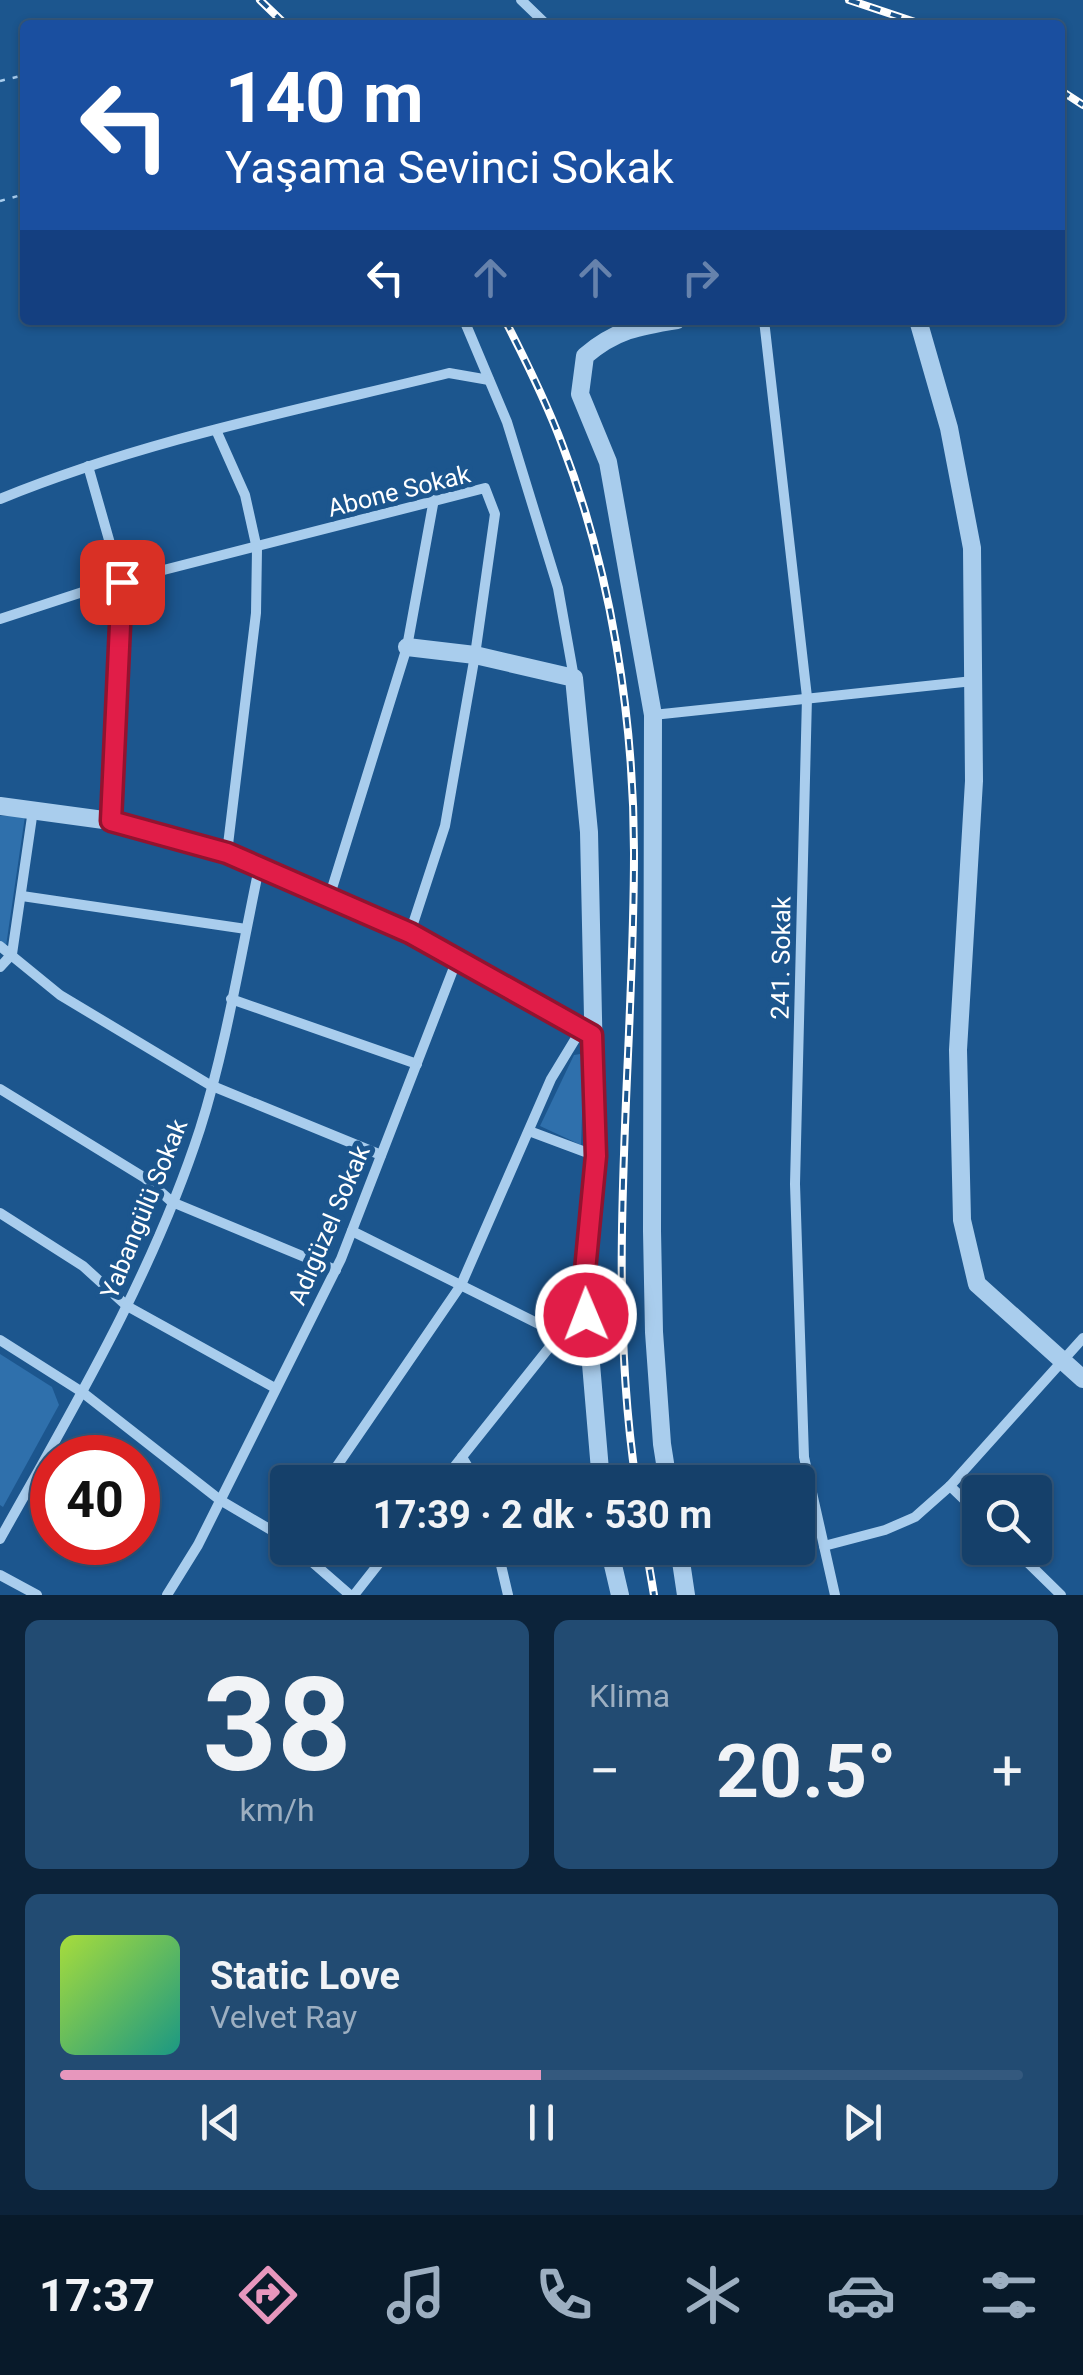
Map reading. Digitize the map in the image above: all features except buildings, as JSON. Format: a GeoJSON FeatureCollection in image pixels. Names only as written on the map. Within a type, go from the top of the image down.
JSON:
{"type":"FeatureCollection","features":[{"type":"Feature","properties":{"kind":"street"},"geometry":{"type":"LineString","coordinates":[[521,0],[541,20]]}},
{"type":"Feature","properties":{"kind":"street"},"geometry":{"type":"LineString","coordinates":[[466,325],[507,422],[558,588],[574,678],[589,832],[587,1031],[596,1156],[584,1281],[599,1465]]}},
{"type":"Feature","properties":{"kind":"street"},"geometry":{"type":"LineString","coordinates":[[643,325],[606,337],[586,356],[580,394],[608,462],[653,715],[654,1315],[665,1465]]}},
{"type":"Feature","properties":{"kind":"street","name":"241. Sokak"},"geometry":{"type":"LineString","coordinates":[[765,325],[807,697],[795,1184],[804,1457],[835,1595]]}},
{"type":"Feature","properties":{"kind":"street"},"geometry":{"type":"LineString","coordinates":[[919,325],[949,428],[972,548],[974,781],[958,1050],[962,1220],[976,1284],[1083,1379]]}},
{"type":"Feature","properties":{"kind":"street"},"geometry":{"type":"LineString","coordinates":[[0,499],[88,466],[216,430],[449,373],[490,380]]}},
{"type":"Feature","properties":{"kind":"street"},"geometry":{"type":"LineString","coordinates":[[216,430],[245,494],[257,549],[256,613],[227,853]]}},
{"type":"Feature","properties":{"kind":"street"},"geometry":{"type":"LineString","coordinates":[[88,466],[122,582],[111,821]]}},
{"type":"Feature","properties":{"kind":"street","name":"Abone Sokak"},"geometry":{"type":"LineString","coordinates":[[0,619],[122,582],[485,488],[495,514],[475,655],[444,826],[410,933]]}},
{"type":"Feature","properties":{"kind":"street"},"geometry":{"type":"LineString","coordinates":[[329,898],[406,648],[434,499]]}},
{"type":"Feature","properties":{"kind":"street"},"geometry":{"type":"LineString","coordinates":[[406,648],[475,655],[574,678]]}},
{"type":"Feature","properties":{"kind":"street"},"geometry":{"type":"LineString","coordinates":[[653,715],[974,681]]}},
{"type":"Feature","properties":{"kind":"street"},"geometry":{"type":"LineString","coordinates":[[0,806],[111,821],[227,853],[410,933],[587,1031]]}},
{"type":"Feature","properties":{"kind":"street"},"geometry":{"type":"LineString","coordinates":[[0,967],[12,954],[34,808]]}},
{"type":"Feature","properties":{"kind":"street","name":"Yabangülü Sokak"},"geometry":{"type":"LineString","coordinates":[[2,1533],[127,1306],[172,1202],[200,1127],[259,868]]}},
{"type":"Feature","properties":{"kind":"street"},"geometry":{"type":"LineString","coordinates":[[22,896],[246,929]]}},
{"type":"Feature","properties":{"kind":"street"},"geometry":{"type":"LineString","coordinates":[[0,946],[60,995],[210,1085],[381,1155]]}},
{"type":"Feature","properties":{"kind":"street","name":"Adıgüzel Sokak"},"geometry":{"type":"LineString","coordinates":[[168,1595],[336,1270],[458,958]]}},
{"type":"Feature","properties":{"kind":"street"},"geometry":{"type":"LineString","coordinates":[[231,999],[416,1064]]}},
{"type":"Feature","properties":{"kind":"street"},"geometry":{"type":"LineString","coordinates":[[338,1465],[461,1285],[551,1079],[587,1031]]}},
{"type":"Feature","properties":{"kind":"street"},"geometry":{"type":"LineString","coordinates":[[0,1089],[146,1178],[172,1202],[336,1270]]}},
{"type":"Feature","properties":{"kind":"street"},"geometry":{"type":"LineString","coordinates":[[528,1131],[596,1156]]}},
{"type":"Feature","properties":{"kind":"street"},"geometry":{"type":"LineString","coordinates":[[0,1213],[84,1266],[127,1306],[275,1388]]}},
{"type":"Feature","properties":{"kind":"street"},"geometry":{"type":"LineString","coordinates":[[352,1231],[589,1349]]}},
{"type":"Feature","properties":{"kind":"street"},"geometry":{"type":"LineString","coordinates":[[456,1465],[560,1334]]}},
{"type":"Feature","properties":{"kind":"street"},"geometry":{"type":"LineString","coordinates":[[824,1546],[915,1518],[950,1486],[1083,1338]]}},
{"type":"Feature","properties":{"kind":"street"},"geometry":{"type":"LineString","coordinates":[[0,1340],[82,1392],[220,1500],[270,1529]]}},
{"type":"Feature","properties":{"kind":"street"},"geometry":{"type":"LineString","coordinates":[[462,1457],[467,1465]]}},
{"type":"Feature","properties":{"kind":"street"},"geometry":{"type":"LineString","coordinates":[[950,1486],[962,1498]]}},
{"type":"Feature","properties":{"kind":"street"},"geometry":{"type":"LineString","coordinates":[[316,1565],[352,1595],[378,1565]]}},
{"type":"Feature","properties":{"kind":"street"},"geometry":{"type":"LineString","coordinates":[[501,1565],[508,1595]]}},
{"type":"Feature","properties":{"kind":"street"},"geometry":{"type":"LineString","coordinates":[[613,1565],[620,1595]]}},
{"type":"Feature","properties":{"kind":"street"},"geometry":{"type":"LineString","coordinates":[[682,1565],[686,1595]]}},
{"type":"Feature","properties":{"kind":"street"},"geometry":{"type":"LineString","coordinates":[[1030,1565],[1061,1595]]}},
{"type":"Feature","properties":{"kind":"street"},"geometry":{"type":"LineString","coordinates":[[0,1574],[36,1595]]}},
{"type":"Feature","properties":{"kind":"shaded area"},"geometry":{"type":"Polygon","coordinates":[[[0,816],[25,816],[6,946],[0,941],[0,816]]]}},
{"type":"Feature","properties":{"kind":"shaded area"},"geometry":{"type":"Polygon","coordinates":[[[580,1054],[584,1059],[581,1145],[540,1126],[574,1055],[580,1054]]]}},
{"type":"Feature","properties":{"kind":"shaded area"},"geometry":{"type":"Polygon","coordinates":[[[0,1354],[52,1387],[59,1405],[43,1435],[30,1435],[30,1458],[3,1507],[0,1354]]]}},
{"type":"Feature","properties":{"kind":"railway"},"geometry":{"type":"LineString","coordinates":[[260,0],[281,20]]}},
{"type":"Feature","properties":{"kind":"railway"},"geometry":{"type":"LineString","coordinates":[[849,0],[909,20]]}},
{"type":"Feature","properties":{"kind":"railway"},"geometry":{"type":"LineString","coordinates":[[1065,93],[1083,105]]}},
{"type":"Feature","properties":{"kind":"railway"},"geometry":{"type":"LineString","coordinates":[[508,325],[562,444],[594,542],[616,646],[630,750],[633,932],[622,1247],[627,1404],[634,1465]]}},
{"type":"Feature","properties":{"kind":"railway"},"geometry":{"type":"LineString","coordinates":[[649,1565],[654,1595]]}},
{"type":"Feature","properties":{"kind":"route"},"geometry":{"type":"LineString","coordinates":[[122,582],[111,821],[227,853],[410,933],[592,1035],[596,1156],[584,1281],[586,1315]]}}]}
